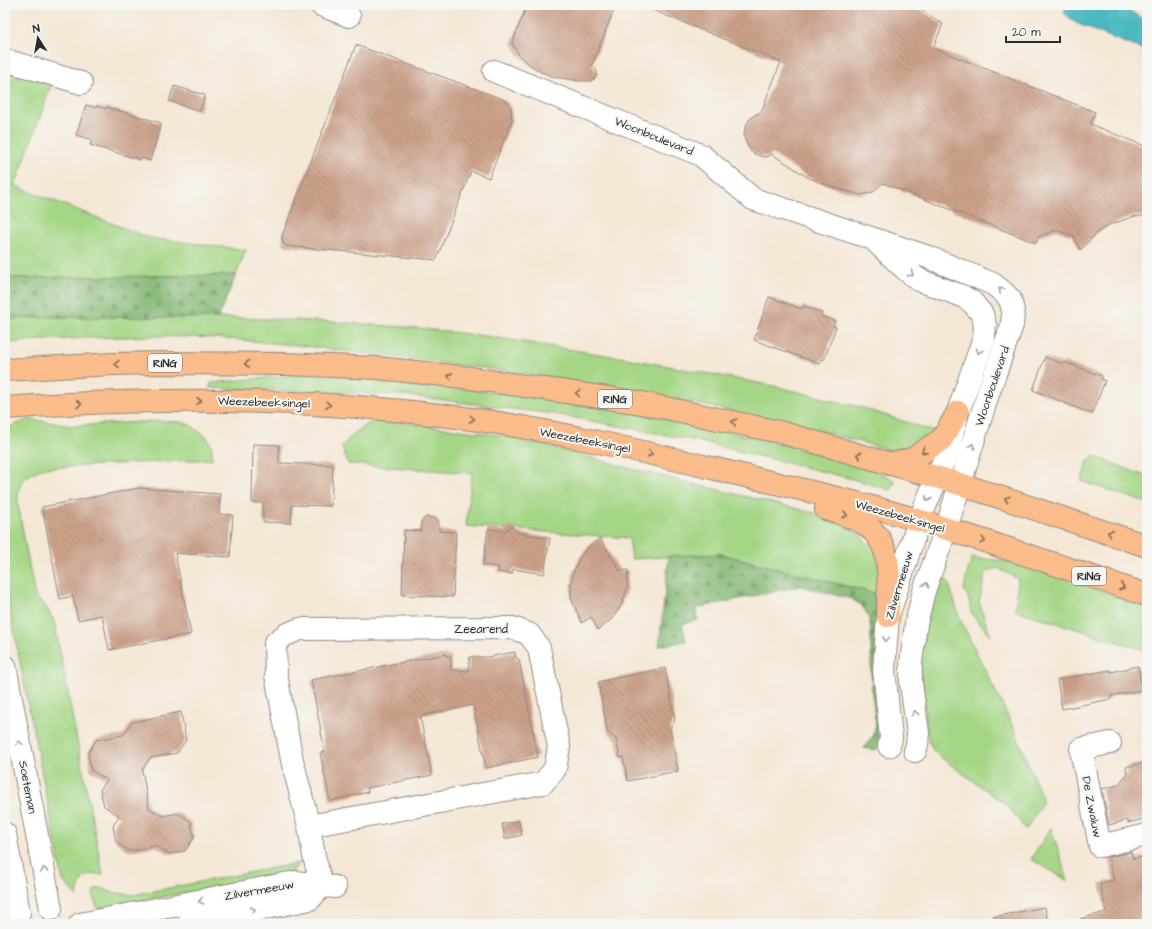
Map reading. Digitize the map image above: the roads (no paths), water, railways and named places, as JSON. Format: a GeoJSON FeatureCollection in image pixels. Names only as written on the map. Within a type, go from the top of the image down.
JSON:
{"type":"FeatureCollection","features":[{"type":"Feature","properties":{"kind":"main road"},"geometry":{"type":"LineString","coordinates":[[5,359],[45,367]]}},
{"type":"Feature","properties":{"kind":"main road","name":"RING"},"geometry":{"type":"LineString","coordinates":[[5,370],[144,363],[286,364],[377,368],[463,377],[642,403],[780,432],[960,484],[1147,546]]}},
{"type":"Feature","properties":{"kind":"main road","name":"Weezebeeksingel"},"geometry":{"type":"LineString","coordinates":[[5,408],[160,401],[219,400],[286,402],[369,408],[480,420],[635,450],[861,504],[946,528],[1147,595]]}},
{"type":"Feature","properties":{"kind":"main road"},"geometry":{"type":"LineString","coordinates":[[5,420],[16,414],[40,406]]}},
{"type":"Feature","properties":{"kind":"main road"},"geometry":{"type":"LineString","coordinates":[[890,464],[912,459],[942,439],[958,412]]}},
{"type":"Feature","properties":{"kind":"main road"},"geometry":{"type":"LineString","coordinates":[[785,486],[819,507],[854,518],[872,529],[884,545],[889,565],[888,616]]}},
{"type":"Feature","properties":{"kind":"street"},"geometry":{"type":"LineString","coordinates":[[320,5],[349,16]]}},
{"type":"Feature","properties":{"kind":"street"},"geometry":{"type":"LineString","coordinates":[[5,60],[81,83]]}},
{"type":"Feature","properties":{"kind":"street","name":"Woonboulevard"},"geometry":{"type":"LineString","coordinates":[[494,71],[701,155],[753,199],[872,238],[960,270],[993,284],[1010,299],[1013,311],[1012,325],[988,394],[946,528]]}},
{"type":"Feature","properties":{"kind":"street","name":"Woonboulevard"},"geometry":{"type":"LineString","coordinates":[[872,238],[904,269],[919,280],[931,294],[962,296],[972,302],[982,314],[985,325],[984,338],[958,412],[947,453],[919,521]]}},
{"type":"Feature","properties":{"kind":"street"},"geometry":{"type":"LineString","coordinates":[[931,294],[941,278],[948,273],[960,270]]}},
{"type":"Feature","properties":{"kind":"street","name":"Zilvermeeuw"},"geometry":{"type":"LineString","coordinates":[[889,746],[892,738],[884,670],[888,616],[919,521]]}},
{"type":"Feature","properties":{"kind":"street"},"geometry":{"type":"LineString","coordinates":[[915,751],[918,733],[911,683],[911,663],[916,624],[924,591],[946,528]]}},
{"type":"Feature","properties":{"kind":"street","name":"Zeearend"},"geometry":{"type":"LineString","coordinates":[[309,826],[543,783],[555,769],[559,747],[539,648],[529,634],[513,628],[300,629],[285,635],[275,643],[276,675],[292,760],[309,826],[328,887]]}},
{"type":"Feature","properties":{"kind":"street","name":"Soeteman"},"geometry":{"type":"LineString","coordinates":[[5,666],[51,908]]}},
{"type":"Feature","properties":{"kind":"street","name":"De Zwaluw"},"geometry":{"type":"LineString","coordinates":[[1110,743],[1081,749],[1100,846],[1147,835]]}},
{"type":"Feature","properties":{"kind":"street"},"geometry":{"type":"LineString","coordinates":[[5,834],[14,918],[35,907],[51,908],[62,915],[70,924]]}},
{"type":"Feature","properties":{"kind":"street","name":"Zilvermeeuw"},"geometry":{"type":"LineString","coordinates":[[80,924],[295,882],[328,887]]}},
{"type":"Feature","properties":{"kind":"street","name":"Zilvermeeuw"},"geometry":{"type":"LineString","coordinates":[[188,924],[310,899],[328,887]]}},
{"type":"Feature","properties":{"kind":"water"},"geometry":{"type":"Polygon","coordinates":[[[1066,5],[1121,5],[1147,22],[1147,51],[1076,23],[1064,13],[1066,5]]]}}]}
